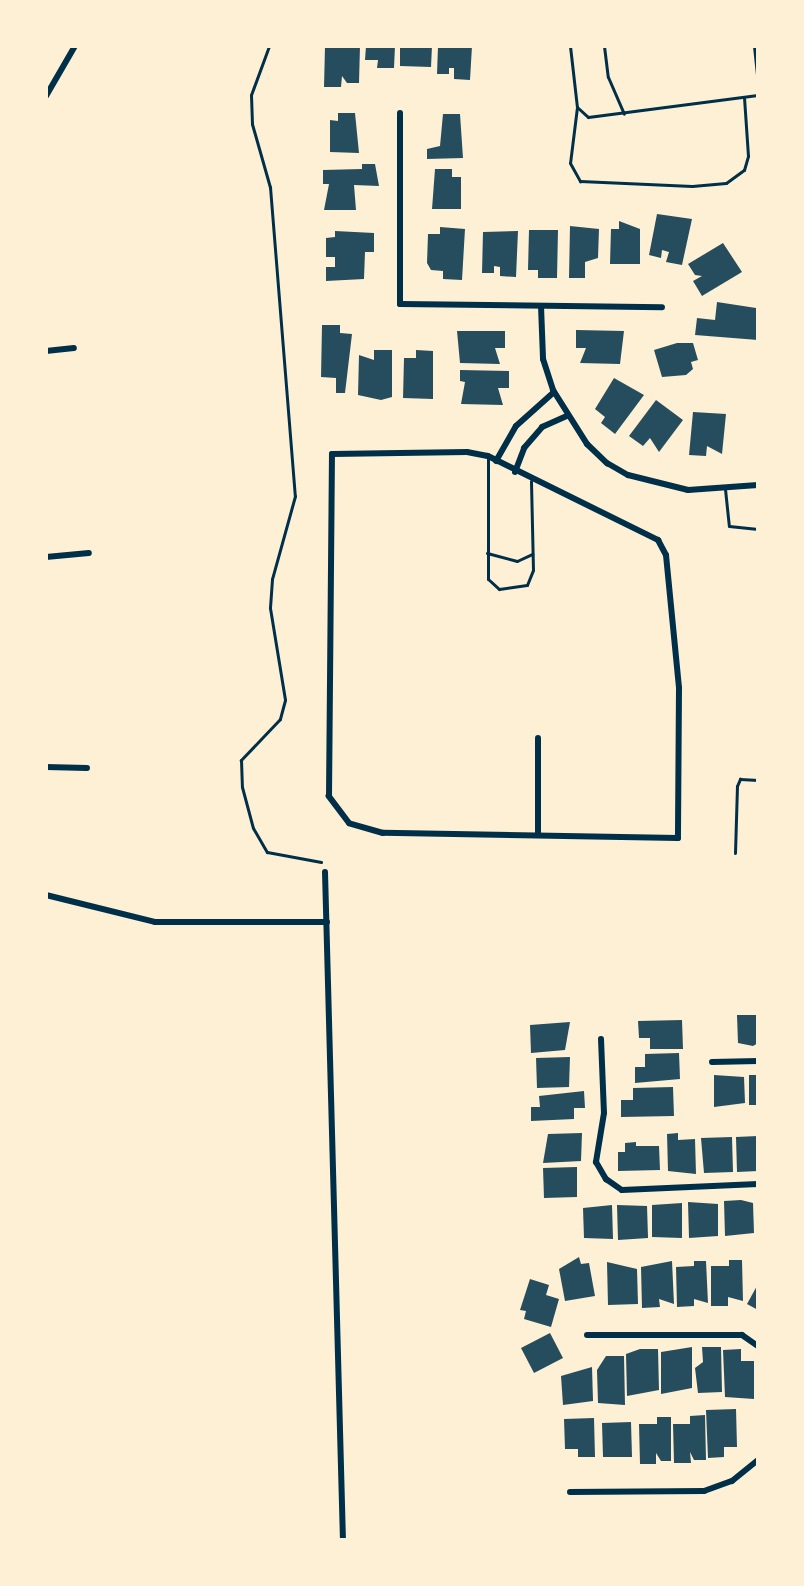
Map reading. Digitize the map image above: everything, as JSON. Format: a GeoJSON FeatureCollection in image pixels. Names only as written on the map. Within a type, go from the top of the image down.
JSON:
{"type":"FeatureCollection","features":[{"type":"Feature","properties":{"kind":"street"},"geometry":{"type":"LineString","coordinates":[[46,96],[75,46]]}},
{"type":"Feature","properties":{"kind":"street"},"geometry":{"type":"LineString","coordinates":[[400,113],[400,304],[662,307]]}},
{"type":"Feature","properties":{"kind":"street"},"geometry":{"type":"LineString","coordinates":[[541,306],[543,359],[554,392],[587,444],[628,475],[688,490],[758,485]]}},
{"type":"Feature","properties":{"kind":"street"},"geometry":{"type":"LineString","coordinates":[[46,351],[74,348]]}},
{"type":"Feature","properties":{"kind":"street"},"geometry":{"type":"LineString","coordinates":[[496,461],[516,426],[554,392]]}},
{"type":"Feature","properties":{"kind":"street"},"geometry":{"type":"LineString","coordinates":[[515,472],[524,448],[542,427],[567,416]]}},
{"type":"Feature","properties":{"kind":"street"},"geometry":{"type":"LineString","coordinates":[[467,452],[488,456],[531,481],[658,540],[666,555],[679,688],[678,838],[383,833],[349,823],[329,796],[332,454],[467,452]]}},
{"type":"Feature","properties":{"kind":"street"},"geometry":{"type":"LineString","coordinates":[[46,557],[89,553]]}},
{"type":"Feature","properties":{"kind":"street"},"geometry":{"type":"LineString","coordinates":[[538,738],[538,835]]}},
{"type":"Feature","properties":{"kind":"street"},"geometry":{"type":"LineString","coordinates":[[46,767],[87,768]]}},
{"type":"Feature","properties":{"kind":"street"},"geometry":{"type":"LineString","coordinates":[[325,872],[343,1540]]}},
{"type":"Feature","properties":{"kind":"street"},"geometry":{"type":"LineString","coordinates":[[46,895],[155,922],[327,922]]}},
{"type":"Feature","properties":{"kind":"street"},"geometry":{"type":"LineString","coordinates":[[601,1039],[604,1113],[596,1162],[606,1179],[622,1190],[758,1184]]}},
{"type":"Feature","properties":{"kind":"street"},"geometry":{"type":"LineString","coordinates":[[712,1062],[758,1061]]}},
{"type":"Feature","properties":{"kind":"street"},"geometry":{"type":"LineString","coordinates":[[587,1335],[742,1335],[758,1346]]}},
{"type":"Feature","properties":{"kind":"street"},"geometry":{"type":"LineString","coordinates":[[570,1492],[704,1491],[732,1481],[758,1460]]}},
{"type":"Feature","properties":{"kind":"lane"},"geometry":{"type":"LineString","coordinates":[[570,46],[577,107],[570,163],[580,181],[692,186],[726,183],[744,170],[748,156],[744,97]]}},
{"type":"Feature","properties":{"kind":"lane"},"geometry":{"type":"LineString","coordinates":[[604,46],[608,77],[624,114]]}},
{"type":"Feature","properties":{"kind":"lane"},"geometry":{"type":"LineString","coordinates":[[754,46],[758,85]]}},
{"type":"Feature","properties":{"kind":"lane"},"geometry":{"type":"LineString","coordinates":[[577,107],[588,117],[758,95]]}},
{"type":"Feature","properties":{"kind":"lane"},"geometry":{"type":"LineString","coordinates":[[488,456],[488,579],[499,589],[513,590],[527,585],[532,554],[531,481]]}},
{"type":"Feature","properties":{"kind":"lane"},"geometry":{"type":"LineString","coordinates":[[725,489],[729,526],[758,529]]}},
{"type":"Feature","properties":{"kind":"lane"},"geometry":{"type":"LineString","coordinates":[[487,553],[505,560],[532,554]]}},
{"type":"Feature","properties":{"kind":"lane"},"geometry":{"type":"LineString","coordinates":[[735,853],[737,786],[740,779],[758,780]]}},
{"type":"Feature","properties":{"kind":"path"},"geometry":{"type":"LineString","coordinates":[[269,46],[251,95],[252,124],[270,187],[295,496],[272,579],[270,608],[285,700],[280,719],[241,760],[242,787],[253,828],[267,852],[322,862],[325,872]]}},
{"type":"Feature","properties":{"kind":"building"},"geometry":{"type":"Polygon","coordinates":[[[325,46],[360,46],[359,83],[347,83],[342,76],[341,87],[324,87],[325,46]]]}},
{"type":"Feature","properties":{"kind":"building"},"geometry":{"type":"Polygon","coordinates":[[[366,46],[395,46],[394,68],[377,68],[378,60],[365,60],[366,46]]]}},
{"type":"Feature","properties":{"kind":"building"},"geometry":{"type":"Polygon","coordinates":[[[400,46],[432,46],[431,67],[400,66],[400,46]]]}},
{"type":"Feature","properties":{"kind":"building"},"geometry":{"type":"Polygon","coordinates":[[[438,46],[472,46],[470,80],[454,79],[454,68],[449,68],[449,74],[437,74],[438,46]]]}},
{"type":"Feature","properties":{"kind":"building"},"geometry":{"type":"Polygon","coordinates":[[[338,113],[355,113],[359,153],[330,152],[330,120],[338,121],[338,113]]]}},
{"type":"Feature","properties":{"kind":"building"},"geometry":{"type":"Polygon","coordinates":[[[443,114],[460,114],[463,158],[427,159],[427,149],[440,146],[443,114]]]}},
{"type":"Feature","properties":{"kind":"building"},"geometry":{"type":"Polygon","coordinates":[[[362,164],[375,164],[379,186],[354,185],[356,210],[324,210],[329,184],[323,184],[323,170],[362,169],[362,164]]]}},
{"type":"Feature","properties":{"kind":"building"},"geometry":{"type":"Polygon","coordinates":[[[435,169],[452,169],[452,177],[461,177],[461,209],[432,209],[435,169]]]}},
{"type":"Feature","properties":{"kind":"building"},"geometry":{"type":"Polygon","coordinates":[[[657,214],[692,219],[682,265],[666,262],[669,252],[662,250],[661,258],[649,255],[657,214]]]}},
{"type":"Feature","properties":{"kind":"building"},"geometry":{"type":"Polygon","coordinates":[[[619,221],[640,229],[640,264],[610,264],[611,229],[619,229],[619,221]]]}},
{"type":"Feature","properties":{"kind":"building"},"geometry":{"type":"Polygon","coordinates":[[[570,226],[599,229],[598,258],[585,262],[585,278],[569,278],[570,226]]]}},
{"type":"Feature","properties":{"kind":"building"},"geometry":{"type":"Polygon","coordinates":[[[440,227],[465,229],[462,280],[443,279],[443,271],[431,270],[427,263],[428,234],[440,234],[440,227]]]}},
{"type":"Feature","properties":{"kind":"building"},"geometry":{"type":"Polygon","coordinates":[[[529,230],[558,230],[557,278],[538,278],[538,270],[528,270],[529,230]]]}},
{"type":"Feature","properties":{"kind":"building"},"geometry":{"type":"Polygon","coordinates":[[[335,231],[374,233],[374,252],[365,252],[364,279],[326,281],[326,267],[335,267],[335,257],[326,257],[326,238],[335,237],[335,231]]]}},
{"type":"Feature","properties":{"kind":"building"},"geometry":{"type":"Polygon","coordinates":[[[518,231],[516,277],[500,276],[500,267],[494,266],[494,273],[482,273],[483,232],[518,231]]]}},
{"type":"Feature","properties":{"kind":"building"},"geometry":{"type":"Polygon","coordinates":[[[723,243],[742,272],[702,296],[693,281],[702,276],[695,275],[688,264],[723,243]]]}},
{"type":"Feature","properties":{"kind":"building"},"geometry":{"type":"Polygon","coordinates":[[[717,302],[756,308],[758,340],[695,335],[697,318],[715,320],[717,302]]]}},
{"type":"Feature","properties":{"kind":"building"},"geometry":{"type":"Polygon","coordinates":[[[322,325],[340,325],[340,333],[352,334],[345,393],[336,393],[336,378],[321,377],[322,325]]]}},
{"type":"Feature","properties":{"kind":"building"},"geometry":{"type":"Polygon","coordinates":[[[576,330],[624,331],[620,364],[580,363],[586,348],[576,348],[576,330]]]}},
{"type":"Feature","properties":{"kind":"building"},"geometry":{"type":"Polygon","coordinates":[[[457,331],[505,331],[505,348],[495,348],[500,364],[460,363],[457,331]]]}},
{"type":"Feature","properties":{"kind":"building"},"geometry":{"type":"Polygon","coordinates":[[[677,343],[693,343],[698,360],[691,362],[693,369],[686,375],[662,377],[654,350],[677,343]]]}},
{"type":"Feature","properties":{"kind":"building"},"geometry":{"type":"Polygon","coordinates":[[[374,350],[392,350],[392,397],[381,400],[358,395],[359,355],[374,360],[374,350]]]}},
{"type":"Feature","properties":{"kind":"building"},"geometry":{"type":"Polygon","coordinates":[[[416,350],[433,351],[433,399],[403,398],[404,358],[416,358],[416,350]]]}},
{"type":"Feature","properties":{"kind":"building"},"geometry":{"type":"Polygon","coordinates":[[[460,370],[509,371],[509,388],[498,388],[503,405],[461,404],[465,382],[460,381],[460,370]]]}},
{"type":"Feature","properties":{"kind":"building"},"geometry":{"type":"Polygon","coordinates":[[[614,378],[644,395],[615,434],[601,423],[605,417],[595,409],[614,378]]]}},
{"type":"Feature","properties":{"kind":"building"},"geometry":{"type":"Polygon","coordinates":[[[656,400],[683,420],[659,452],[650,438],[643,446],[629,436],[656,400]]]}},
{"type":"Feature","properties":{"kind":"building"},"geometry":{"type":"Polygon","coordinates":[[[693,412],[726,414],[722,454],[707,446],[706,456],[689,455],[693,412]]]}},
{"type":"Feature","properties":{"kind":"building"},"geometry":{"type":"Polygon","coordinates":[[[737,1015],[758,1015],[758,1043],[753,1046],[738,1043],[737,1015]]]}},
{"type":"Feature","properties":{"kind":"building"},"geometry":{"type":"Polygon","coordinates":[[[682,1020],[683,1049],[650,1049],[650,1038],[639,1038],[638,1021],[682,1020]]]}},
{"type":"Feature","properties":{"kind":"building"},"geometry":{"type":"Polygon","coordinates":[[[570,1022],[565,1050],[531,1053],[530,1025],[570,1022]]]}},
{"type":"Feature","properties":{"kind":"building"},"geometry":{"type":"Polygon","coordinates":[[[679,1053],[680,1079],[635,1083],[635,1067],[645,1067],[645,1054],[679,1053]]]}},
{"type":"Feature","properties":{"kind":"building"},"geometry":{"type":"Polygon","coordinates":[[[570,1057],[569,1087],[537,1088],[536,1058],[570,1057]]]}},
{"type":"Feature","properties":{"kind":"building"},"geometry":{"type":"Polygon","coordinates":[[[714,1075],[744,1077],[745,1103],[714,1107],[714,1075]]]}},
{"type":"Feature","properties":{"kind":"building"},"geometry":{"type":"Polygon","coordinates":[[[749,1075],[758,1075],[758,1105],[749,1105],[749,1075]]]}},
{"type":"Feature","properties":{"kind":"building"},"geometry":{"type":"Polygon","coordinates":[[[673,1087],[674,1116],[621,1117],[621,1100],[633,1100],[633,1088],[673,1087]]]}},
{"type":"Feature","properties":{"kind":"building"},"geometry":{"type":"Polygon","coordinates":[[[584,1091],[585,1108],[574,1108],[574,1119],[531,1121],[531,1107],[540,1107],[539,1096],[584,1091]]]}},
{"type":"Feature","properties":{"kind":"building"},"geometry":{"type":"Polygon","coordinates":[[[582,1133],[581,1161],[543,1163],[548,1134],[582,1133]]]}},
{"type":"Feature","properties":{"kind":"building"},"geometry":{"type":"Polygon","coordinates":[[[678,1133],[678,1140],[695,1139],[696,1174],[668,1171],[667,1134],[678,1133]]]}},
{"type":"Feature","properties":{"kind":"building"},"geometry":{"type":"Polygon","coordinates":[[[758,1136],[758,1171],[737,1172],[736,1137],[758,1136]]]}},
{"type":"Feature","properties":{"kind":"building"},"geometry":{"type":"Polygon","coordinates":[[[732,1137],[733,1172],[704,1173],[701,1138],[732,1137]]]}},
{"type":"Feature","properties":{"kind":"building"},"geometry":{"type":"Polygon","coordinates":[[[636,1142],[636,1146],[659,1146],[660,1170],[618,1171],[618,1152],[625,1152],[625,1143],[636,1142]]]}},
{"type":"Feature","properties":{"kind":"building"},"geometry":{"type":"Polygon","coordinates":[[[577,1167],[577,1197],[544,1198],[543,1168],[577,1167]]]}},
{"type":"Feature","properties":{"kind":"building"},"geometry":{"type":"Polygon","coordinates":[[[724,1201],[753,1203],[754,1233],[725,1236],[724,1201]]]}},
{"type":"Feature","properties":{"kind":"building"},"geometry":{"type":"Polygon","coordinates":[[[688,1202],[718,1204],[718,1236],[689,1238],[688,1202]]]}},
{"type":"Feature","properties":{"kind":"building"},"geometry":{"type":"Polygon","coordinates":[[[682,1203],[682,1238],[652,1237],[652,1205],[682,1203]]]}},
{"type":"Feature","properties":{"kind":"building"},"geometry":{"type":"Polygon","coordinates":[[[612,1205],[613,1239],[584,1238],[583,1208],[612,1205]]]}},
{"type":"Feature","properties":{"kind":"building"},"geometry":{"type":"Polygon","coordinates":[[[617,1205],[647,1206],[648,1238],[618,1240],[617,1205]]]}},
{"type":"Feature","properties":{"kind":"building"},"geometry":{"type":"Polygon","coordinates":[[[579,1257],[581,1264],[589,1263],[595,1296],[565,1301],[559,1269],[579,1257]]]}},
{"type":"Feature","properties":{"kind":"building"},"geometry":{"type":"Polygon","coordinates":[[[729,1260],[742,1260],[743,1301],[728,1297],[728,1306],[711,1306],[711,1266],[729,1266],[729,1260]]]}},
{"type":"Feature","properties":{"kind":"building"},"geometry":{"type":"Polygon","coordinates":[[[672,1261],[674,1304],[659,1299],[660,1307],[642,1308],[641,1267],[672,1261]]]}},
{"type":"Feature","properties":{"kind":"building"},"geometry":{"type":"Polygon","coordinates":[[[694,1261],[706,1261],[708,1303],[694,1299],[694,1306],[677,1307],[676,1267],[694,1266],[694,1261]]]}},
{"type":"Feature","properties":{"kind":"building"},"geometry":{"type":"Polygon","coordinates":[[[607,1262],[637,1269],[638,1304],[608,1305],[607,1262]]]}},
{"type":"Feature","properties":{"kind":"building"},"geometry":{"type":"Polygon","coordinates":[[[530,1279],[549,1285],[546,1295],[559,1299],[551,1327],[524,1319],[526,1311],[520,1310],[530,1279]]]}},
{"type":"Feature","properties":{"kind":"building"},"geometry":{"type":"Polygon","coordinates":[[[758,1284],[758,1310],[747,1304],[758,1284]]]}},
{"type":"Feature","properties":{"kind":"building"},"geometry":{"type":"Polygon","coordinates":[[[550,1333],[563,1358],[534,1373],[521,1348],[550,1333]]]}},
{"type":"Feature","properties":{"kind":"building"},"geometry":{"type":"Polygon","coordinates":[[[692,1347],[692,1388],[661,1394],[661,1352],[692,1347]]]}},
{"type":"Feature","properties":{"kind":"building"},"geometry":{"type":"Polygon","coordinates":[[[702,1347],[721,1347],[722,1392],[698,1393],[695,1368],[703,1362],[702,1347]]]}},
{"type":"Feature","properties":{"kind":"building"},"geometry":{"type":"Polygon","coordinates":[[[640,1349],[658,1349],[659,1390],[627,1396],[626,1354],[640,1349]]]}},
{"type":"Feature","properties":{"kind":"building"},"geometry":{"type":"Polygon","coordinates":[[[741,1349],[741,1361],[754,1361],[754,1399],[725,1397],[723,1350],[741,1349]]]}},
{"type":"Feature","properties":{"kind":"building"},"geometry":{"type":"Polygon","coordinates":[[[606,1356],[624,1356],[625,1405],[598,1403],[597,1370],[606,1356]]]}},
{"type":"Feature","properties":{"kind":"building"},"geometry":{"type":"Polygon","coordinates":[[[592,1367],[593,1401],[563,1405],[561,1376],[592,1367]]]}},
{"type":"Feature","properties":{"kind":"building"},"geometry":{"type":"Polygon","coordinates":[[[736,1409],[737,1447],[724,1447],[724,1457],[708,1458],[706,1410],[736,1409]]]}},
{"type":"Feature","properties":{"kind":"building"},"geometry":{"type":"Polygon","coordinates":[[[705,1415],[706,1460],[694,1460],[690,1452],[691,1463],[674,1463],[673,1424],[690,1424],[690,1416],[705,1415]]]}},
{"type":"Feature","properties":{"kind":"building"},"geometry":{"type":"Polygon","coordinates":[[[657,1417],[671,1417],[671,1461],[661,1461],[656,1453],[656,1464],[640,1464],[639,1424],[657,1424],[657,1417]]]}},
{"type":"Feature","properties":{"kind":"building"},"geometry":{"type":"Polygon","coordinates":[[[594,1418],[595,1457],[578,1457],[578,1449],[565,1449],[564,1419],[594,1418]]]}},
{"type":"Feature","properties":{"kind":"building"},"geometry":{"type":"Polygon","coordinates":[[[631,1422],[632,1457],[603,1457],[602,1423],[631,1422]]]}}]}
